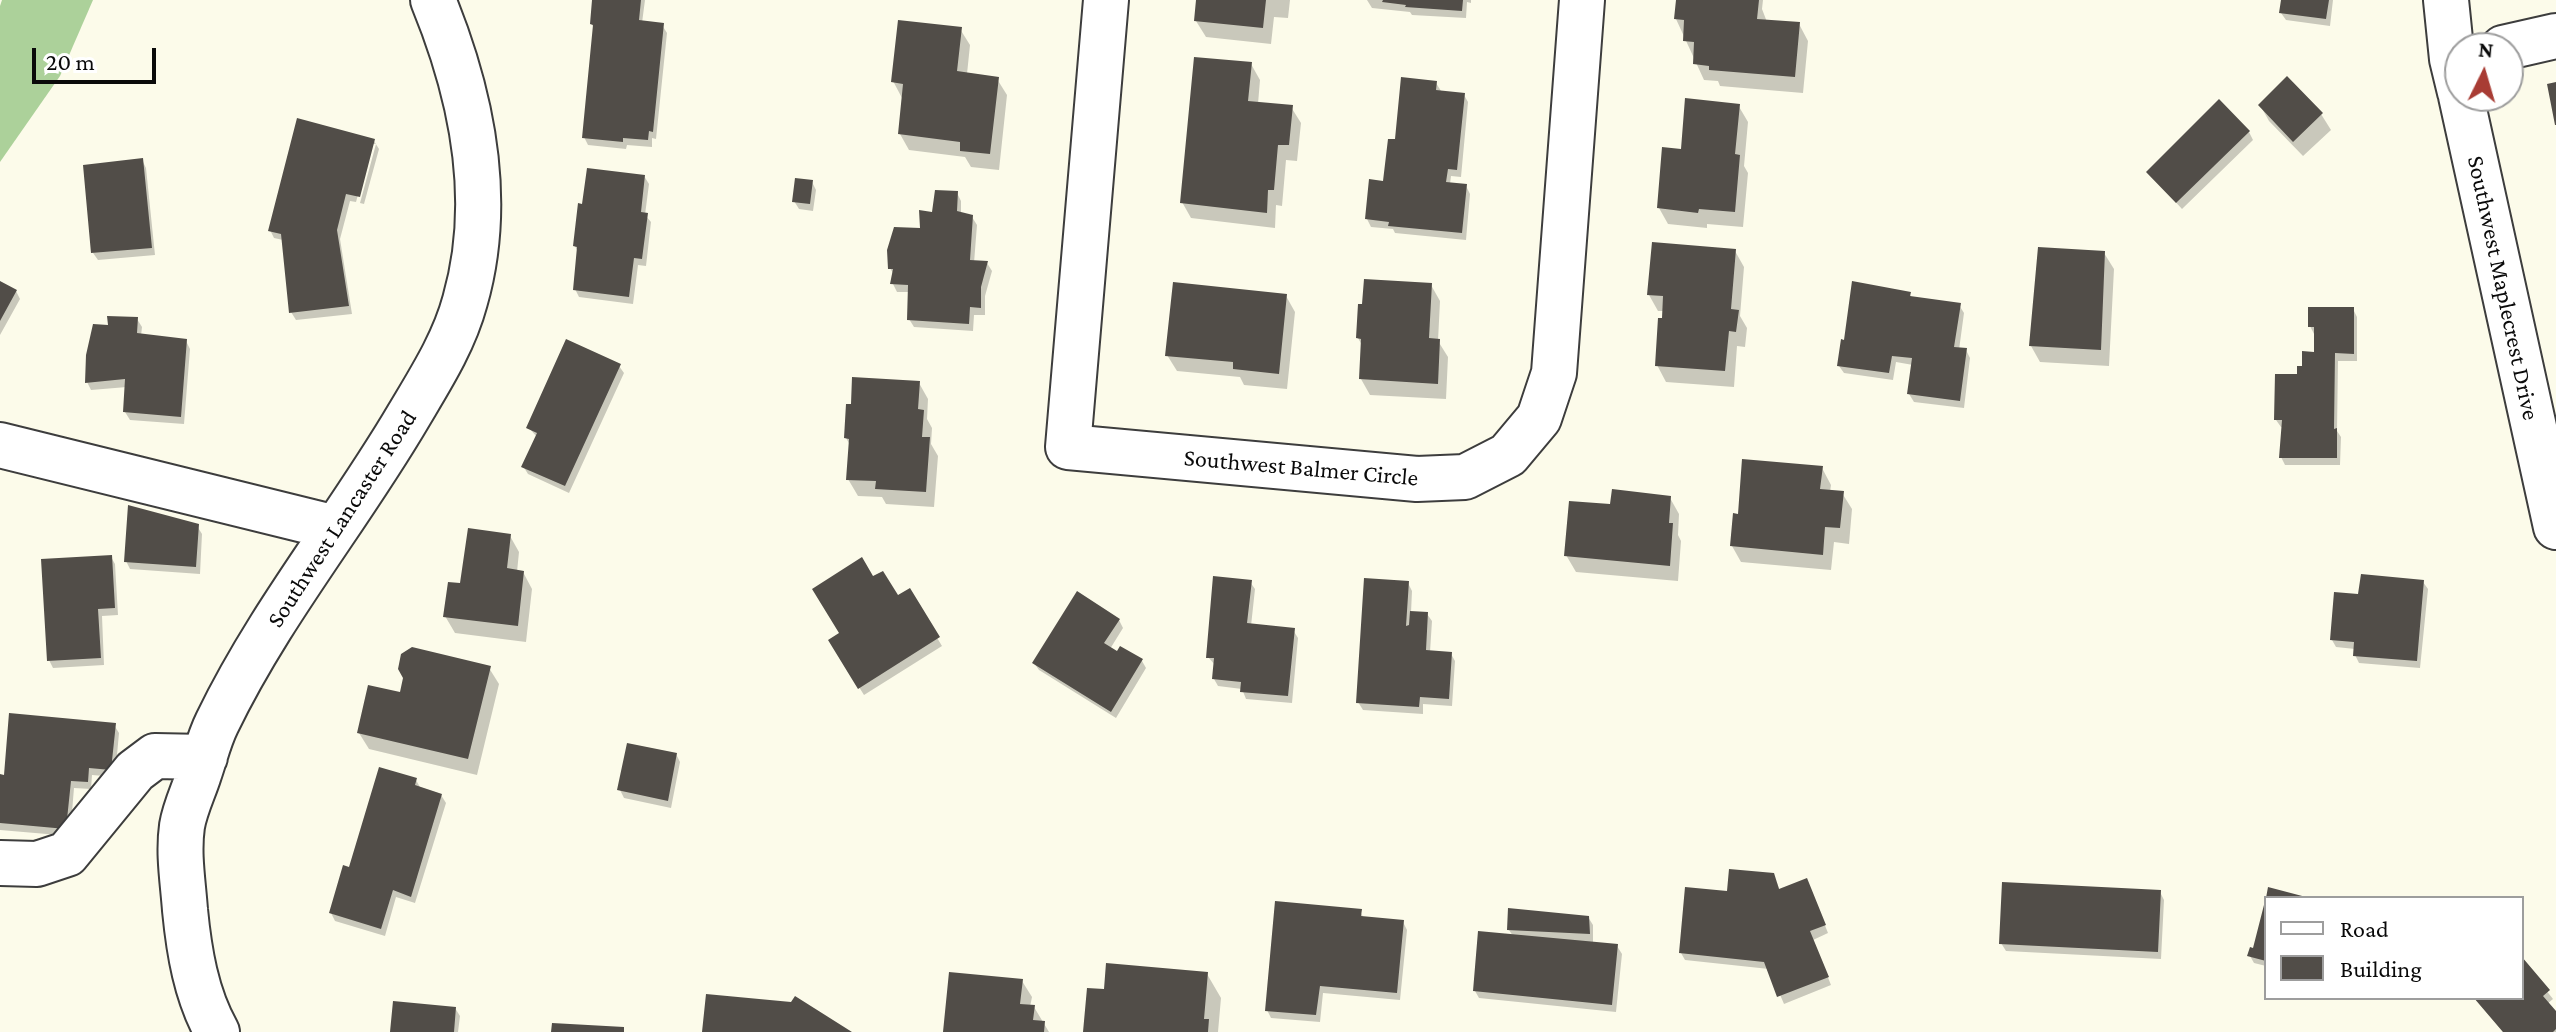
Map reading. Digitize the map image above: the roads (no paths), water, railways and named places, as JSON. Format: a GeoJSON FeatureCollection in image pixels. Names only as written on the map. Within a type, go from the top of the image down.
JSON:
{"type":"FeatureCollection","features":[{"type":"Feature","properties":{"kind":"street","name":"Southwest Lancaster Road"},"geometry":{"type":"LineString","coordinates":[[217,1032],[208,1017],[189,951],[180,857],[182,824],[216,724],[271,628],[392,445],[454,333],[466,300],[478,240],[479,183],[471,122],[453,48],[433,0]]}},
{"type":"Feature","properties":{"kind":"street","name":"Southwest Balmer Circle"},"geometry":{"type":"LineString","coordinates":[[1106,0],[1068,447],[1417,479],[1465,477],[1508,455],[1539,418],[1554,373],[1582,0]]}},
{"type":"Feature","properties":{"kind":"street","name":"Southwest Maplecrest Drive"},"geometry":{"type":"LineString","coordinates":[[2446,0],[2451,32]]}},
{"type":"Feature","properties":{"kind":"street"},"geometry":{"type":"LineString","coordinates":[[2524,43],[2556,36]]}},
{"type":"Feature","properties":{"kind":"street","name":"Southwest Maplecrest Drive"},"geometry":{"type":"LineString","coordinates":[[2466,112],[2556,527]]}},
{"type":"Feature","properties":{"kind":"street"},"geometry":{"type":"LineString","coordinates":[[0,445],[336,528]]}},
{"type":"Feature","properties":{"kind":"street"},"geometry":{"type":"LineString","coordinates":[[0,863],[37,864],[67,854],[135,771],[155,756],[205,757]]}}]}
